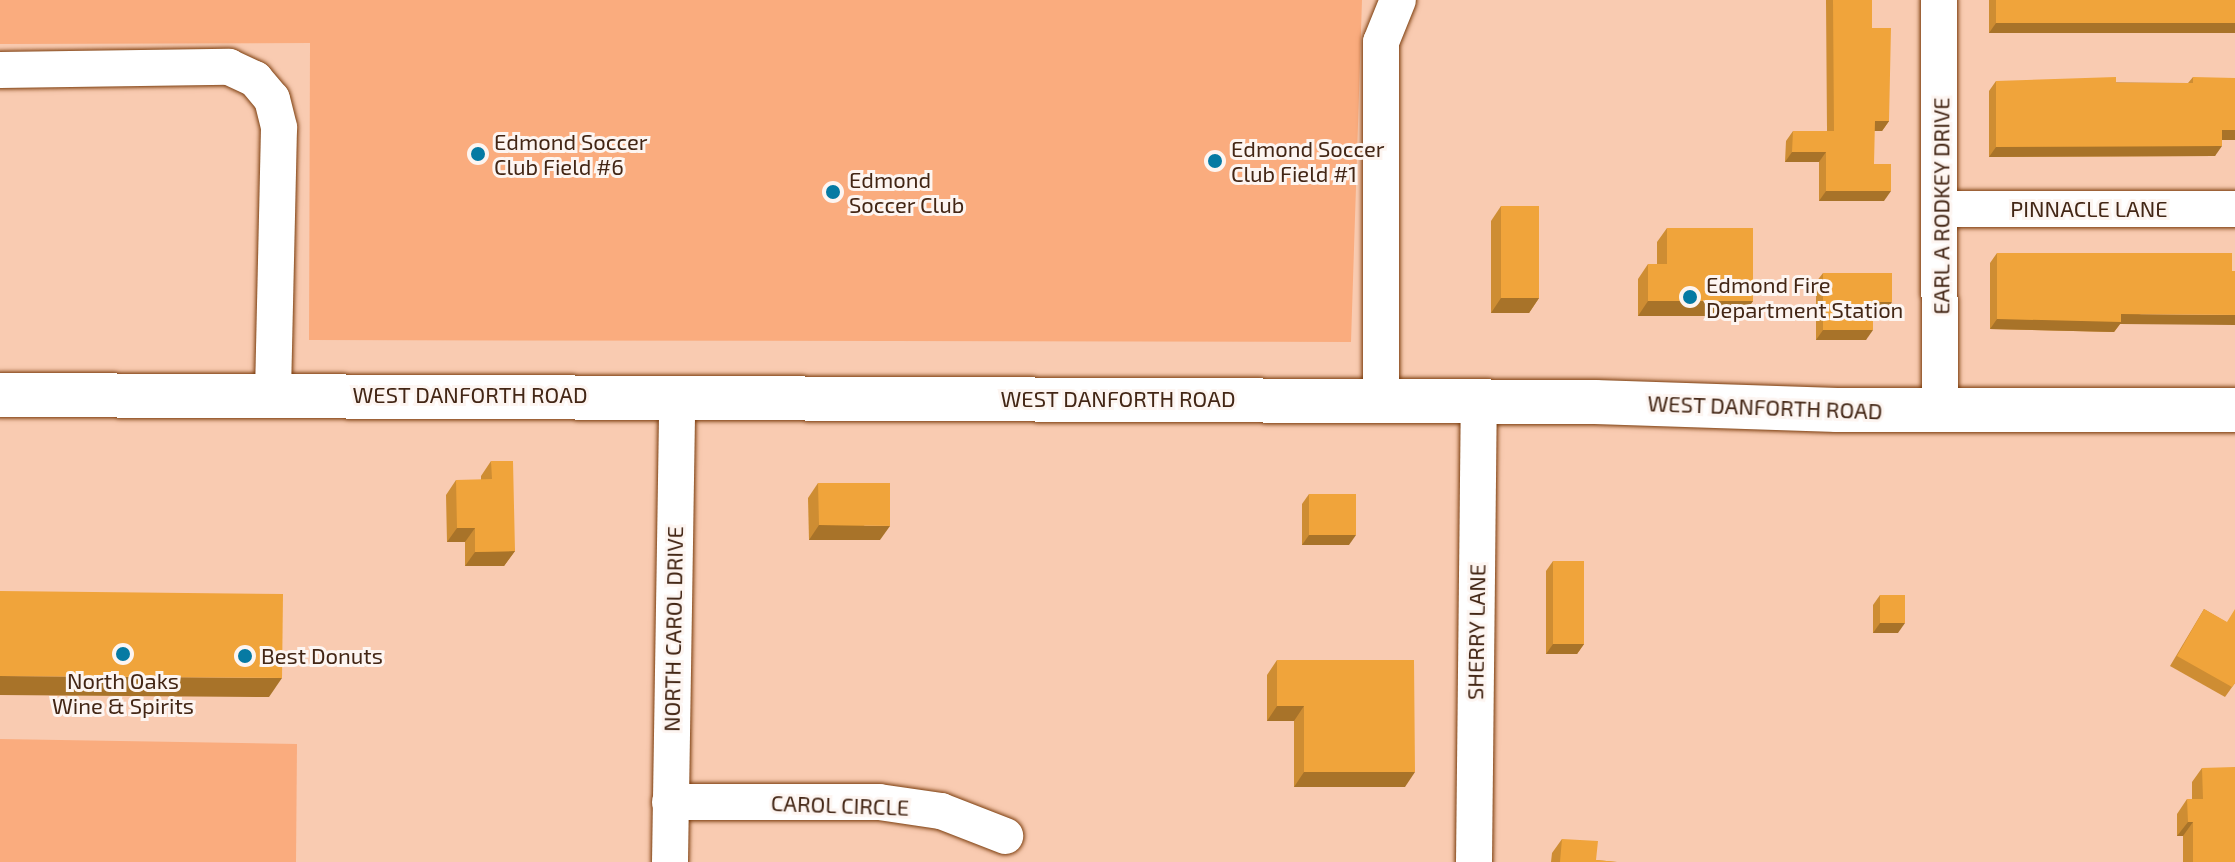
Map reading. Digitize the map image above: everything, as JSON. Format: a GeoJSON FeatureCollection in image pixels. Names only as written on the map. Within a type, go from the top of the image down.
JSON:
{"type":"FeatureCollection","features":[{"type":"Feature","properties":{"kind":"main road","name":"WEST DANFORTH ROAD"},"geometry":{"type":"LineString","coordinates":[[0,395],[677,396],[1479,402],[1940,411],[2235,410]]}},
{"type":"Feature","properties":{"kind":"street"},"geometry":{"type":"LineString","coordinates":[[1381,402],[1381,42],[1398,0]]}},
{"type":"Feature","properties":{"kind":"street","name":"EARL A RODKEY DRIVE"},"geometry":{"type":"LineString","coordinates":[[1939,0],[1942,209],[1940,411]]}},
{"type":"Feature","properties":{"kind":"street"},"geometry":{"type":"LineString","coordinates":[[0,70],[229,67],[255,79],[272,99],[279,128],[273,395]]}},
{"type":"Feature","properties":{"kind":"street","name":"PINNACLE LANE"},"geometry":{"type":"LineString","coordinates":[[1942,209],[2235,209]]}},
{"type":"Feature","properties":{"kind":"street","name":"NORTH CAROL DRIVE"},"geometry":{"type":"LineString","coordinates":[[670,862],[677,396]]}},
{"type":"Feature","properties":{"kind":"street","name":"SHERRY LANE"},"geometry":{"type":"LineString","coordinates":[[1474,862],[1479,402]]}},
{"type":"Feature","properties":{"kind":"street","name":"CAROL CIRCLE"},"geometry":{"type":"LineString","coordinates":[[670,802],[879,802],[941,811],[1005,836]]}},
{"type":"Feature","properties":{"kind":"shaded area","name":"Edmond Soccer Club"},"geometry":{"type":"Polygon","coordinates":[[[0,0],[1362,0],[1351,342],[309,340],[310,43],[0,44],[0,0]]]}},
{"type":"Feature","properties":{"kind":"shaded area"},"geometry":{"type":"Polygon","coordinates":[[[0,739],[297,744],[296,862],[0,862],[0,739]]]}},
{"type":"Feature","properties":{"kind":"building"},"geometry":{"type":"Polygon","coordinates":[[[1833,0],[1872,0],[1872,28],[1891,28],[1889,121],[1875,121],[1874,164],[1891,164],[1891,191],[1826,191],[1826,152],[1792,152],[1793,131],[1834,131],[1833,0]]]}},
{"type":"Feature","properties":{"kind":"building"},"geometry":{"type":"Polygon","coordinates":[[[1996,0],[2235,0],[2235,23],[1996,23],[1996,0]]]}},
{"type":"Feature","properties":{"kind":"building"},"geometry":{"type":"Polygon","coordinates":[[[2116,77],[2116,83],[2193,83],[2193,77],[2235,78],[2235,130],[2222,130],[2222,146],[1996,147],[1996,81],[2116,77]]]}},
{"type":"Feature","properties":{"kind":"building"},"geometry":{"type":"Polygon","coordinates":[[[1501,206],[1539,206],[1539,298],[1501,298],[1501,206]]]}},
{"type":"Feature","properties":{"kind":"building","name":"Edmond Fire Department Station"},"geometry":{"type":"Polygon","coordinates":[[[1667,228],[1753,228],[1753,301],[1648,301],[1648,264],[1667,264],[1667,228]]]}},
{"type":"Feature","properties":{"kind":"building"},"geometry":{"type":"Polygon","coordinates":[[[1997,253],[2232,253],[2235,315],[2121,314],[2121,322],[1997,319],[1997,253]]]}},
{"type":"Feature","properties":{"kind":"building"},"geometry":{"type":"Polygon","coordinates":[[[1823,273],[1892,273],[1892,302],[1873,302],[1873,330],[1823,330],[1823,273]]]}},
{"type":"Feature","properties":{"kind":"building"},"geometry":{"type":"Polygon","coordinates":[[[491,461],[513,461],[515,551],[475,552],[475,528],[457,528],[456,480],[492,479],[491,461]]]}},
{"type":"Feature","properties":{"kind":"building"},"geometry":{"type":"Polygon","coordinates":[[[818,483],[890,483],[890,526],[819,525],[818,483]]]}},
{"type":"Feature","properties":{"kind":"building"},"geometry":{"type":"Polygon","coordinates":[[[1309,494],[1356,494],[1356,535],[1309,535],[1309,494]]]}},
{"type":"Feature","properties":{"kind":"building"},"geometry":{"type":"Polygon","coordinates":[[[1553,561],[1584,561],[1584,644],[1553,644],[1553,561]]]}},
{"type":"Feature","properties":{"kind":"building"},"geometry":{"type":"Polygon","coordinates":[[[0,591],[283,594],[282,678],[0,676],[0,591]]]}},
{"type":"Feature","properties":{"kind":"building"},"geometry":{"type":"Polygon","coordinates":[[[1880,595],[1905,595],[1905,623],[1880,623],[1880,595]]]}},
{"type":"Feature","properties":{"kind":"building"},"geometry":{"type":"Polygon","coordinates":[[[2204,609],[2227,622],[2235,609],[2235,683],[2232,687],[2177,656],[2204,609]]]}},
{"type":"Feature","properties":{"kind":"building"},"geometry":{"type":"Polygon","coordinates":[[[1277,660],[1414,660],[1415,772],[1304,772],[1304,706],[1277,706],[1277,660]]]}},
{"type":"Feature","properties":{"kind":"building"},"geometry":{"type":"Polygon","coordinates":[[[2235,767],[2235,862],[2193,862],[2193,822],[2188,822],[2187,799],[2203,799],[2202,768],[2235,767]]]}},
{"type":"Feature","properties":{"kind":"building"},"geometry":{"type":"Polygon","coordinates":[[[1562,839],[1598,841],[1596,860],[1617,862],[1560,862],[1562,839]]]}},
{"type":"Feature","properties":{"kind":"place","name":"Edmond Soccer Club Field #6"},"geometry":{"type":"Point","coordinates":[478,154]}},
{"type":"Feature","properties":{"kind":"place","name":"Edmond Soccer Club Field #1"},"geometry":{"type":"Point","coordinates":[1215,161]}},
{"type":"Feature","properties":{"kind":"place","name":"Edmond Soccer Club"},"geometry":{"type":"Point","coordinates":[833,192]}},
{"type":"Feature","properties":{"kind":"place","name":"Edmond Fire Department Station"},"geometry":{"type":"Point","coordinates":[1690,297]}},
{"type":"Feature","properties":{"kind":"place","name":"North Oaks Wine & Spirits"},"geometry":{"type":"Point","coordinates":[123,654]}},
{"type":"Feature","properties":{"kind":"place","name":"Best Donuts"},"geometry":{"type":"Point","coordinates":[245,656]}}]}
